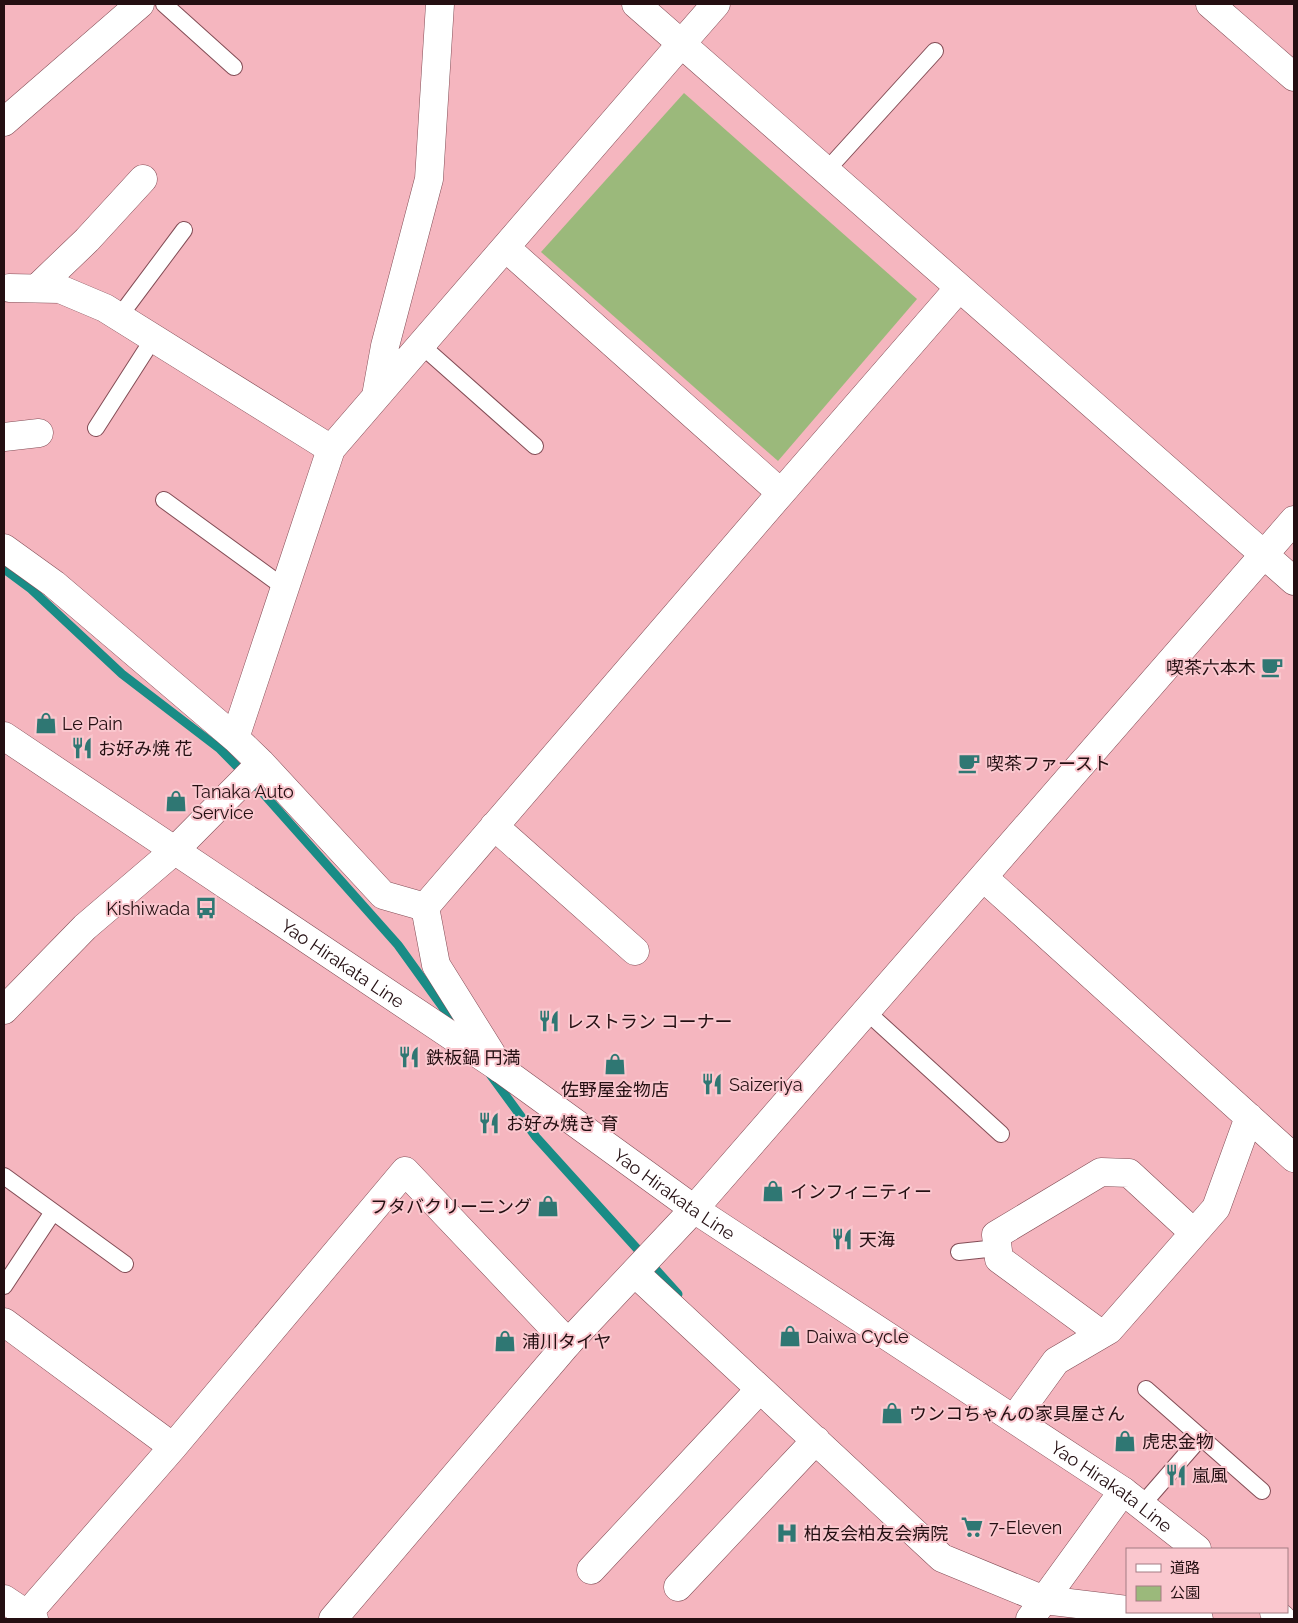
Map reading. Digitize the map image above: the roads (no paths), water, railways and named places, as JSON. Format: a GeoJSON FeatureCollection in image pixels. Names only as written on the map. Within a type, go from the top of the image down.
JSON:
{"type":"FeatureCollection","features":[{"type":"Feature","properties":{"kind":"street"},"geometry":{"type":"LineString","coordinates":[[4,122],[140,4]]}},
{"type":"Feature","properties":{"kind":"street"},"geometry":{"type":"LineString","coordinates":[[376,396],[385,346],[430,179],[440,4]]}},
{"type":"Feature","properties":{"kind":"street"},"geometry":{"type":"LineString","coordinates":[[636,4],[1294,581]]}},
{"type":"Feature","properties":{"kind":"street"},"geometry":{"type":"LineString","coordinates":[[235,738],[331,449],[716,4]]}},
{"type":"Feature","properties":{"kind":"street"},"geometry":{"type":"LineString","coordinates":[[1210,4],[1294,77]]}},
{"type":"Feature","properties":{"kind":"street"},"geometry":{"type":"LineString","coordinates":[[37,288],[87,240],[143,180]]}},
{"type":"Feature","properties":{"kind":"street"},"geometry":{"type":"LineString","coordinates":[[506,248],[781,493]]}},
{"type":"Feature","properties":{"kind":"street"},"geometry":{"type":"LineString","coordinates":[[9,288],[60,289],[105,308],[331,449]]}},
{"type":"Feature","properties":{"kind":"street"},"geometry":{"type":"LineString","coordinates":[[425,907],[960,288]]}},
{"type":"Feature","properties":{"kind":"street"},"geometry":{"type":"LineString","coordinates":[[4,437],[39,433]]}},
{"type":"Feature","properties":{"kind":"street"},"geometry":{"type":"LineString","coordinates":[[333,1619],[568,1343],[694,1210],[1294,520]]}},
{"type":"Feature","properties":{"kind":"street"},"geometry":{"type":"LineString","coordinates":[[4,548],[54,584],[235,738],[261,763],[383,894],[425,907]]}},
{"type":"Feature","properties":{"kind":"street","name":"Yao Hirakata Line"},"geometry":{"type":"LineString","coordinates":[[4,736],[500,1069],[694,1210],[1132,1498],[1197,1548]]}},
{"type":"Feature","properties":{"kind":"street"},"geometry":{"type":"LineString","coordinates":[[4,1010],[85,927],[174,851],[261,763]]}},
{"type":"Feature","properties":{"kind":"street"},"geometry":{"type":"LineString","coordinates":[[494,826],[635,951]]}},
{"type":"Feature","properties":{"kind":"street"},"geometry":{"type":"LineString","coordinates":[[984,878],[1294,1158]]}},
{"type":"Feature","properties":{"kind":"street"},"geometry":{"type":"LineString","coordinates":[[425,907],[436,965],[500,1069]]}},
{"type":"Feature","properties":{"kind":"street"},"geometry":{"type":"LineString","coordinates":[[1014,1419],[1056,1361],[1109,1330],[1216,1208],[1249,1117]]}},
{"type":"Feature","properties":{"kind":"street"},"geometry":{"type":"LineString","coordinates":[[4,1599],[28,1618],[405,1171],[568,1343]]}},
{"type":"Feature","properties":{"kind":"street"},"geometry":{"type":"LineString","coordinates":[[1101,1334],[999,1259],[996,1235],[1101,1172],[1129,1173],[1194,1233]]}},
{"type":"Feature","properties":{"kind":"street"},"geometry":{"type":"LineString","coordinates":[[635,1273],[942,1558],[1037,1610],[1126,1610]]}},
{"type":"Feature","properties":{"kind":"street"},"geometry":{"type":"LineString","coordinates":[[4,1322],[173,1447]]}},
{"type":"Feature","properties":{"kind":"street"},"geometry":{"type":"LineString","coordinates":[[591,1570],[760,1389]]}},
{"type":"Feature","properties":{"kind":"street"},"geometry":{"type":"LineString","coordinates":[[678,1587],[816,1440]]}},
{"type":"Feature","properties":{"kind":"street"},"geometry":{"type":"LineString","coordinates":[[1037,1610],[1132,1498]]}},
{"type":"Feature","properties":{"kind":"street"},"geometry":{"type":"LineString","coordinates":[[1147,1613],[1198,1619]]}},
{"type":"Feature","properties":{"kind":"lane"},"geometry":{"type":"LineString","coordinates":[[164,4],[234,67]]}},
{"type":"Feature","properties":{"kind":"lane"},"geometry":{"type":"LineString","coordinates":[[826,171],[935,51]]}},
{"type":"Feature","properties":{"kind":"lane"},"geometry":{"type":"LineString","coordinates":[[119,317],[184,230]]}},
{"type":"Feature","properties":{"kind":"lane"},"geometry":{"type":"LineString","coordinates":[[96,428],[154,339]]}},
{"type":"Feature","properties":{"kind":"lane"},"geometry":{"type":"LineString","coordinates":[[421,345],[535,446]]}},
{"type":"Feature","properties":{"kind":"lane"},"geometry":{"type":"LineString","coordinates":[[164,500],[285,588]]}},
{"type":"Feature","properties":{"kind":"lane"},"geometry":{"type":"LineString","coordinates":[[867,1012],[1001,1134]]}},
{"type":"Feature","properties":{"kind":"lane"},"geometry":{"type":"LineString","coordinates":[[4,1176],[125,1264]]}},
{"type":"Feature","properties":{"kind":"lane"},"geometry":{"type":"LineString","coordinates":[[4,1286],[53,1212]]}},
{"type":"Feature","properties":{"kind":"lane"},"geometry":{"type":"LineString","coordinates":[[959,1252],[998,1248]]}},
{"type":"Feature","properties":{"kind":"lane"},"geometry":{"type":"LineString","coordinates":[[1146,1389],[1262,1491]]}},
{"type":"Feature","properties":{"kind":"lane"},"geometry":{"type":"LineString","coordinates":[[1132,1498],[1201,1437]]}},
{"type":"Feature","properties":{"kind":"waterway"},"geometry":{"type":"LineString","coordinates":[[4,569],[31,589],[122,674],[220,749],[262,792],[398,945],[457,1027]]}},
{"type":"Feature","properties":{"kind":"waterway"},"geometry":{"type":"LineString","coordinates":[[490,1074],[536,1137],[678,1294]]}},
{"type":"Feature","properties":{"kind":"place","name":"喫茶六本木"},"geometry":{"type":"Point","coordinates":[1272,667]}},
{"type":"Feature","properties":{"kind":"place","name":"Le Pain"},"geometry":{"type":"Point","coordinates":[46,723]}},
{"type":"Feature","properties":{"kind":"place","name":"お好み焼 花"},"geometry":{"type":"Point","coordinates":[82,748]}},
{"type":"Feature","properties":{"kind":"place","name":"喫茶ファースト"},"geometry":{"type":"Point","coordinates":[969,763]}},
{"type":"Feature","properties":{"kind":"place","name":"Tanaka Auto Service"},"geometry":{"type":"Point","coordinates":[176,801]}},
{"type":"Feature","properties":{"kind":"place","name":"Kishiwada"},"geometry":{"type":"Point","coordinates":[206,908]}},
{"type":"Feature","properties":{"kind":"place","name":"レストラン コーナー"},"geometry":{"type":"Point","coordinates":[549,1021]}},
{"type":"Feature","properties":{"kind":"place","name":"鉄板鍋 円満"},"geometry":{"type":"Point","coordinates":[409,1057]}},
{"type":"Feature","properties":{"kind":"place","name":"佐野屋金物店"},"geometry":{"type":"Point","coordinates":[615,1064]}},
{"type":"Feature","properties":{"kind":"place","name":"Saizeriya"},"geometry":{"type":"Point","coordinates":[712,1084]}},
{"type":"Feature","properties":{"kind":"place","name":"お好み焼き 育"},"geometry":{"type":"Point","coordinates":[489,1123]}},
{"type":"Feature","properties":{"kind":"place","name":"インフィニティー"},"geometry":{"type":"Point","coordinates":[773,1191]}},
{"type":"Feature","properties":{"kind":"place","name":"フタバクリーニング"},"geometry":{"type":"Point","coordinates":[548,1206]}},
{"type":"Feature","properties":{"kind":"place","name":"天海"},"geometry":{"type":"Point","coordinates":[842,1239]}},
{"type":"Feature","properties":{"kind":"place","name":"Daiwa Cycle"},"geometry":{"type":"Point","coordinates":[790,1336]}},
{"type":"Feature","properties":{"kind":"place","name":"浦川タイヤ"},"geometry":{"type":"Point","coordinates":[505,1341]}},
{"type":"Feature","properties":{"kind":"place","name":"ウンコちゃんの家具屋さん"},"geometry":{"type":"Point","coordinates":[892,1413]}},
{"type":"Feature","properties":{"kind":"place","name":"虎忠金物"},"geometry":{"type":"Point","coordinates":[1125,1441]}},
{"type":"Feature","properties":{"kind":"place","name":"嵐風"},"geometry":{"type":"Point","coordinates":[1176,1475]}},
{"type":"Feature","properties":{"kind":"place","name":"7-Eleven"},"geometry":{"type":"Point","coordinates":[972,1527]}},
{"type":"Feature","properties":{"kind":"place","name":"柏友会柏友会病院"},"geometry":{"type":"Point","coordinates":[787,1533]}}]}
